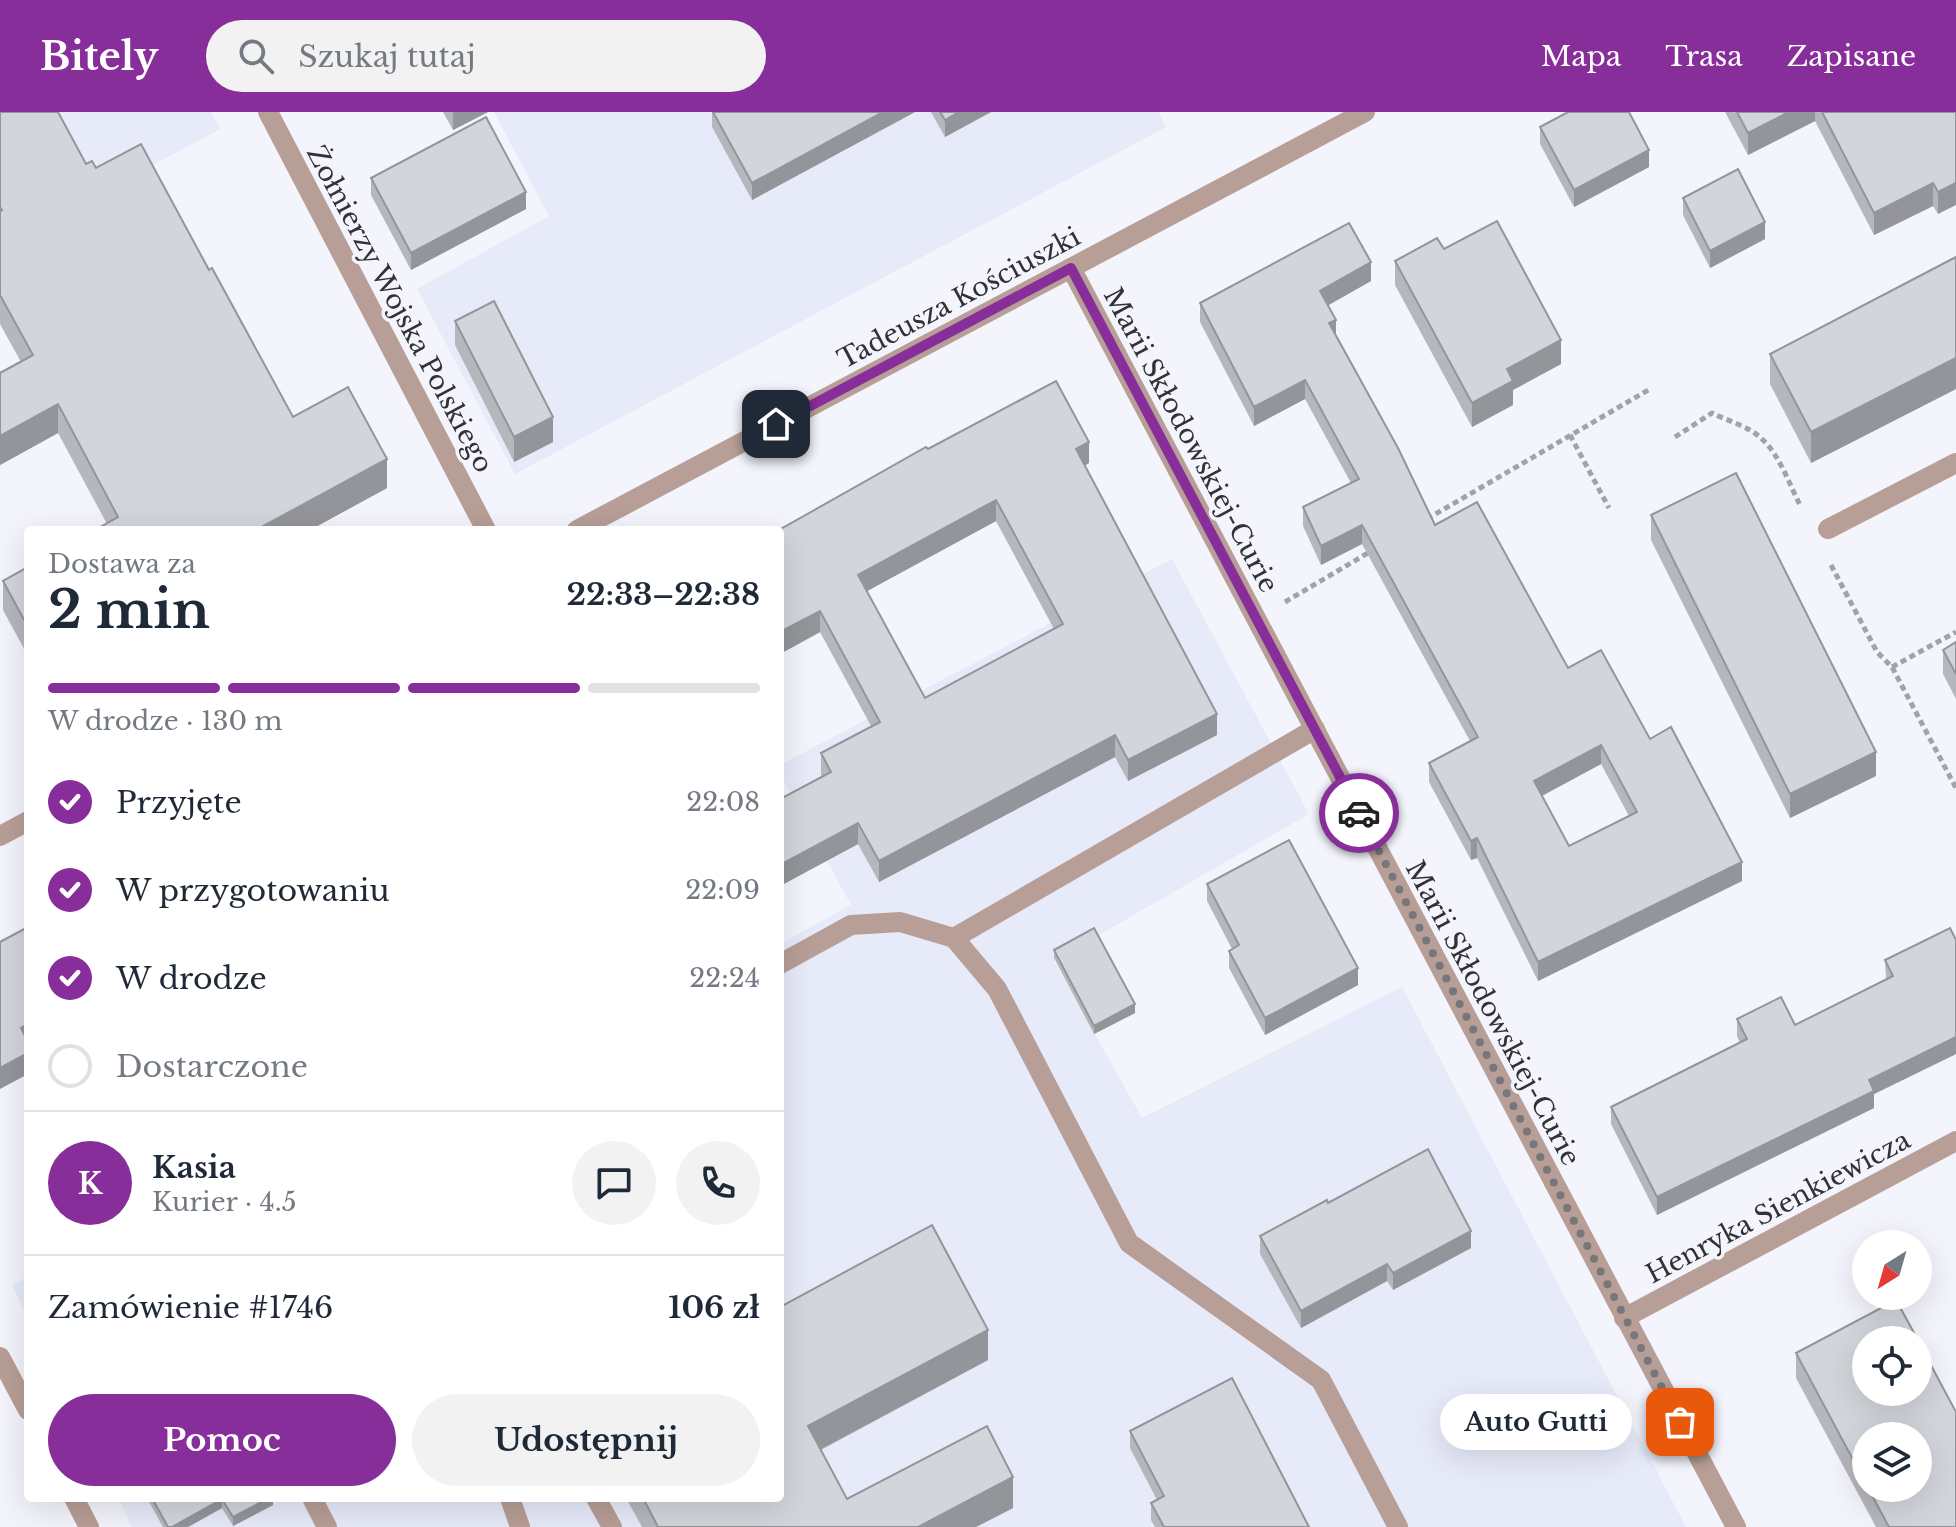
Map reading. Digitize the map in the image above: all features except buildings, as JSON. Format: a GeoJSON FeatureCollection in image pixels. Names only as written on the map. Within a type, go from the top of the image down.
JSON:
{"type":"FeatureCollection","features":[{"type":"Feature","properties":{"kind":"street","name":"Żołnierzy Wojska Polskiego"},"geometry":{"type":"LineString","coordinates":[[268,112],[484,526]]}},
{"type":"Feature","properties":{"kind":"street","name":"Tadeusza Kościuszki"},"geometry":{"type":"LineString","coordinates":[[585,526],[1365,112]]}},
{"type":"Feature","properties":{"kind":"street","name":"Marii Skłodowskiej-Curie"},"geometry":{"type":"LineString","coordinates":[[1071,268],[1736,1527]]}},
{"type":"Feature","properties":{"kind":"street"},"geometry":{"type":"LineString","coordinates":[[1828,529],[1956,463]]}},
{"type":"Feature","properties":{"kind":"street"},"geometry":{"type":"LineString","coordinates":[[954,938],[1315,729]]}},
{"type":"Feature","properties":{"kind":"street"},"geometry":{"type":"LineString","coordinates":[[0,836],[24,823]]}},
{"type":"Feature","properties":{"kind":"street"},"geometry":{"type":"LineString","coordinates":[[784,962],[851,925],[900,922],[954,938],[997,989],[1129,1243],[1321,1380],[1398,1527]]}},
{"type":"Feature","properties":{"kind":"street","name":"Henryka Sienkiewicza"},"geometry":{"type":"LineString","coordinates":[[1624,1318],[1956,1141]]}},
{"type":"Feature","properties":{"kind":"street"},"geometry":{"type":"LineString","coordinates":[[0,1357],[24,1402]]}},
{"type":"Feature","properties":{"kind":"street"},"geometry":{"type":"LineString","coordinates":[[76,1502],[89,1527]]}},
{"type":"Feature","properties":{"kind":"street"},"geometry":{"type":"LineString","coordinates":[[314,1502],[327,1527]]}},
{"type":"Feature","properties":{"kind":"street"},"geometry":{"type":"LineString","coordinates":[[511,1502],[520,1527]]}},
{"type":"Feature","properties":{"kind":"street"},"geometry":{"type":"LineString","coordinates":[[598,1502],[612,1527]]}},
{"type":"Feature","properties":{"kind":"path"},"geometry":{"type":"LineString","coordinates":[[1420,523],[1650,389]]}},
{"type":"Feature","properties":{"kind":"path"},"geometry":{"type":"LineString","coordinates":[[1675,437],[1712,413],[1755,433],[1772,453],[1806,516]]}},
{"type":"Feature","properties":{"kind":"path"},"geometry":{"type":"LineString","coordinates":[[1570,435],[1609,508]]}},
{"type":"Feature","properties":{"kind":"path"},"geometry":{"type":"LineString","coordinates":[[1256,619],[1379,547]]}},
{"type":"Feature","properties":{"kind":"path"},"geometry":{"type":"LineString","coordinates":[[1827,557],[1877,652],[1892,667],[1956,788]]}},
{"type":"Feature","properties":{"kind":"path"},"geometry":{"type":"LineString","coordinates":[[1892,667],[1956,632]]}},
{"type":"Feature","properties":{"kind":"shaded area"},"geometry":{"type":"Polygon","coordinates":[[[0,112],[211,112],[220,129],[0,248],[0,112]]]}},
{"type":"Feature","properties":{"kind":"shaded area"},"geometry":{"type":"Polygon","coordinates":[[[494,112],[1159,112],[1166,127],[515,474],[417,289],[549,216],[494,112]]]}},
{"type":"Feature","properties":{"kind":"shaded area"},"geometry":{"type":"Polygon","coordinates":[[[1172,559],[1309,814],[1054,961],[1142,1118],[1402,987],[1686,1527],[132,1527],[120,1502],[784,1502],[784,942],[851,905],[784,781],[784,763],[1172,559]]]}},
{"type":"Feature","properties":{"kind":"shaded area"},"geometry":{"type":"Polygon","coordinates":[[[24,1279],[24,1310],[12,1286],[24,1279]]]}},
{"type":"Feature","properties":{"kind":"way so far"},"geometry":{"type":"LineString","coordinates":[[1359,813],[1680,1422]]}},
{"type":"Feature","properties":{"kind":"place","name":"Auto Gutti"},"geometry":{"type":"Point","coordinates":[1680,1422]}},
{"type":"Feature","properties":{"kind":"route"},"geometry":{"type":"LineString","coordinates":[[776,424],[1071,268],[1359,813]]}}]}
